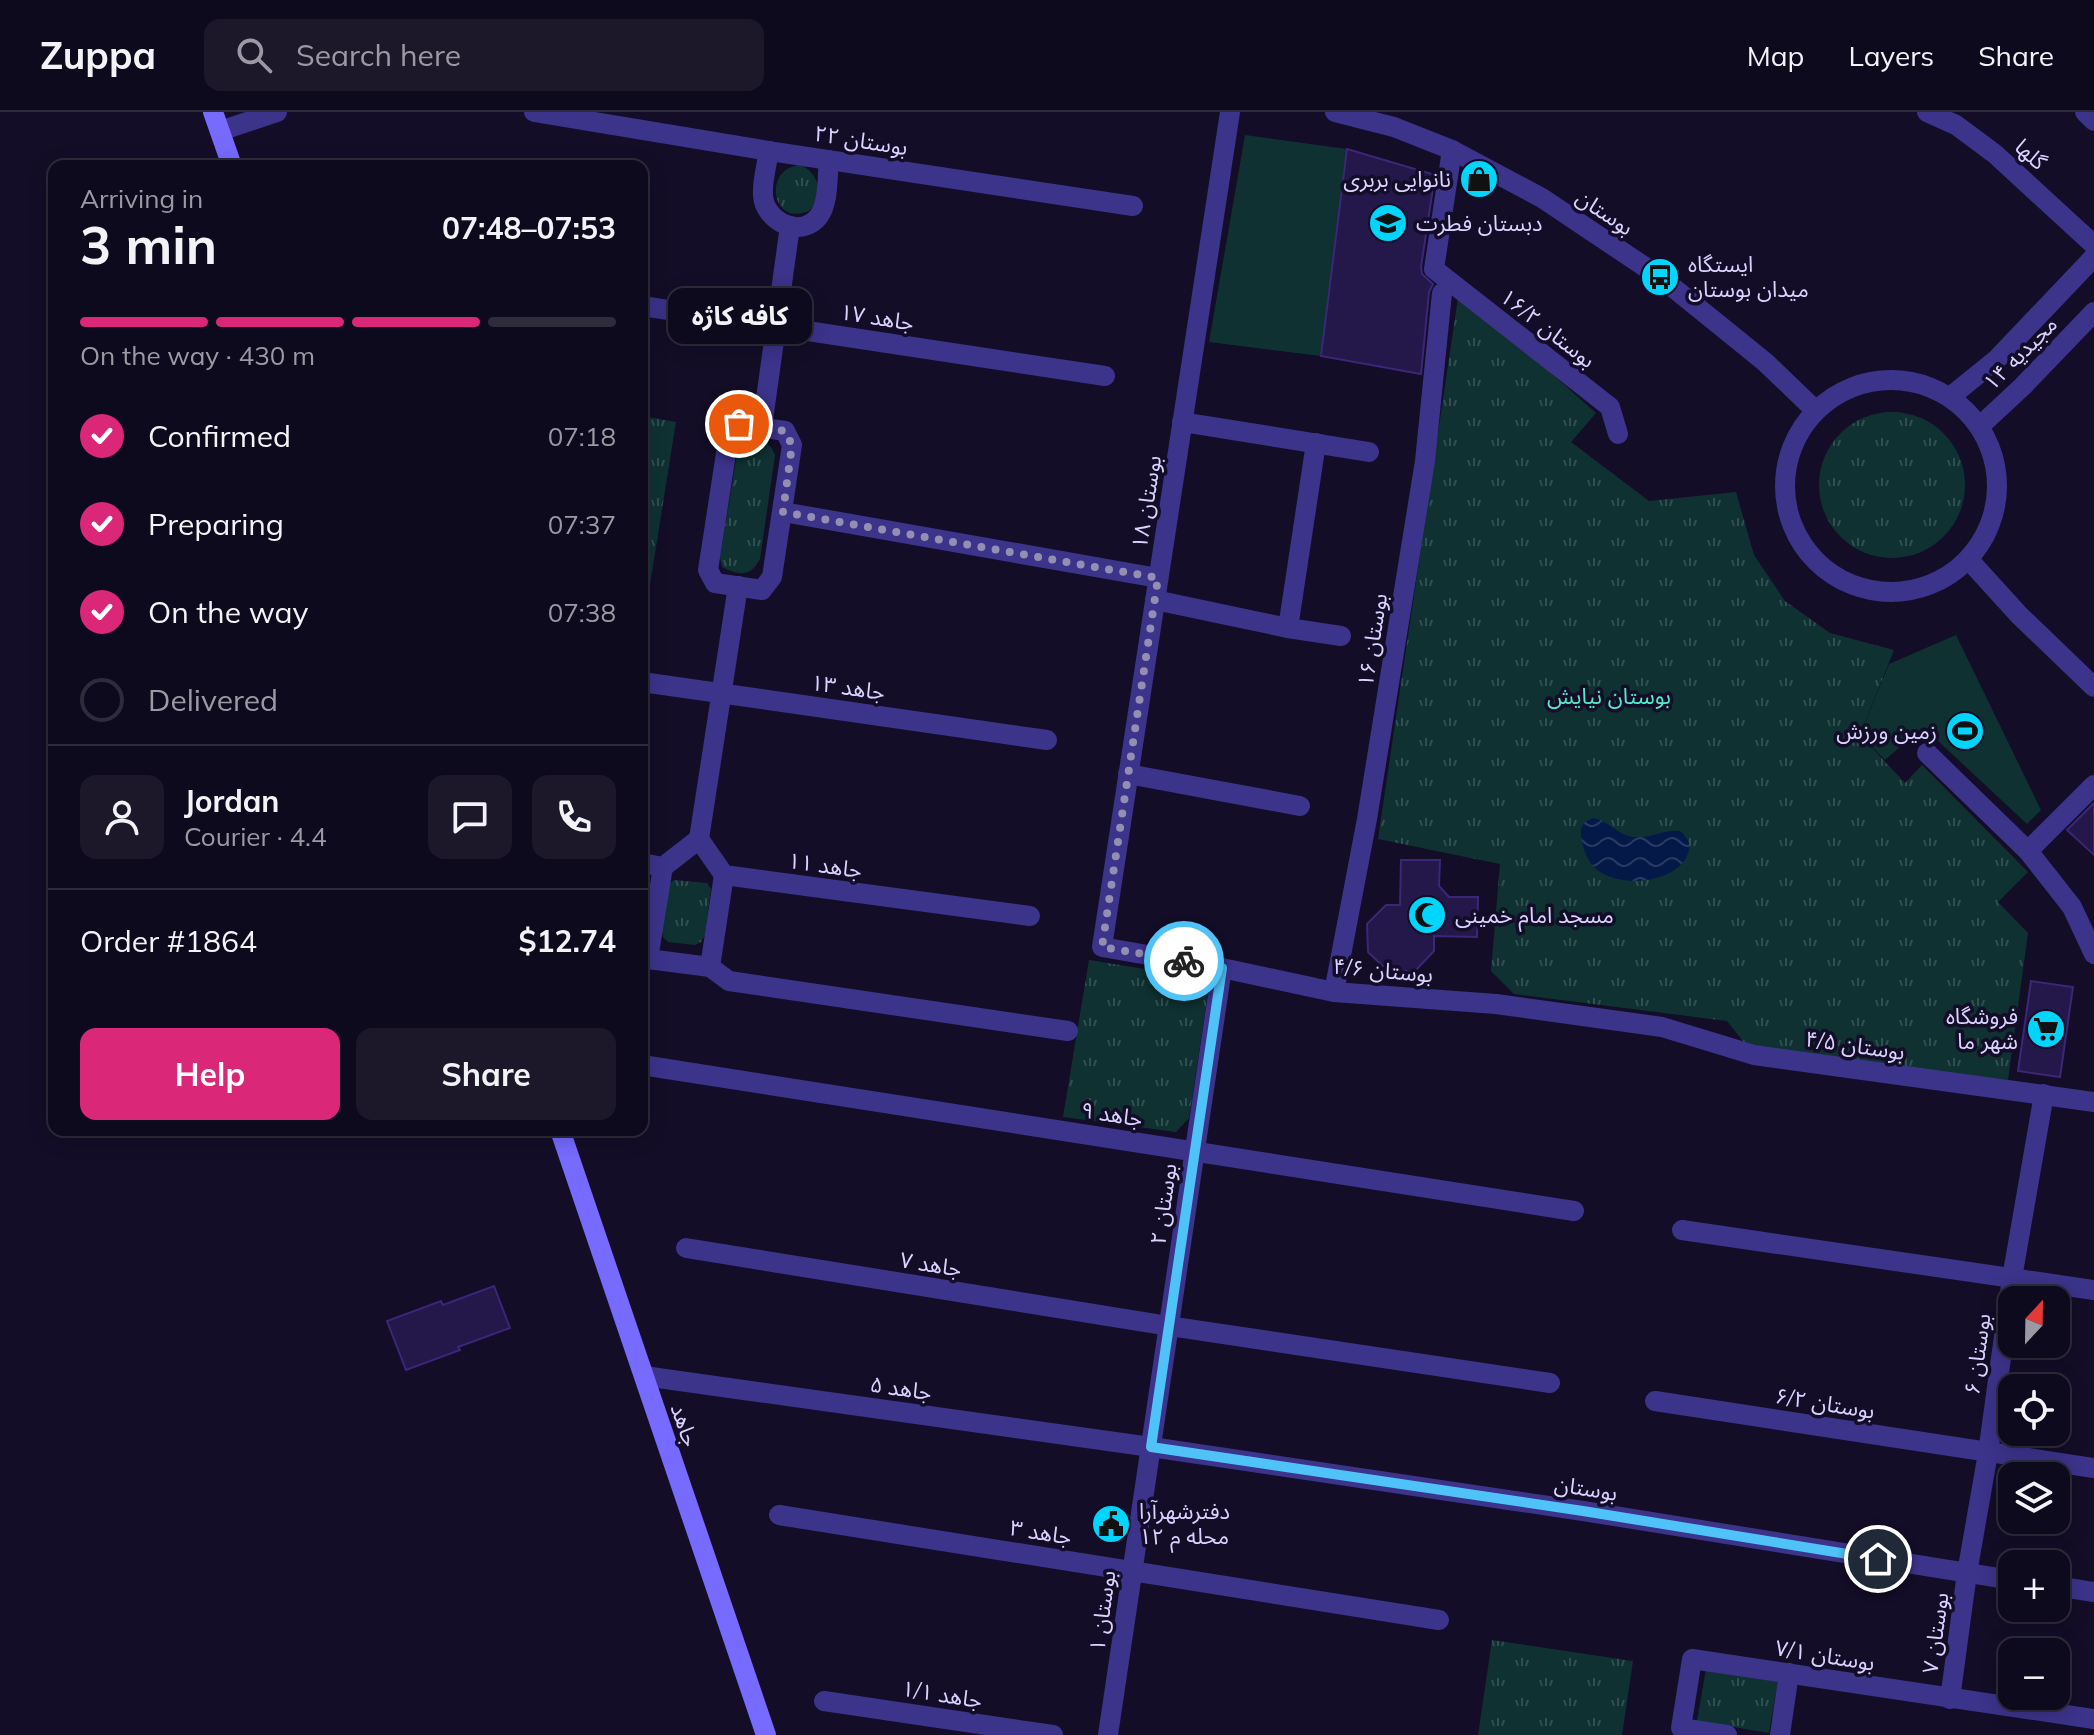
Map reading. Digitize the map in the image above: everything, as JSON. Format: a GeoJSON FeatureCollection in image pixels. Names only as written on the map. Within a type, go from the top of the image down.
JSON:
{"type":"FeatureCollection","features":[{"type":"Feature","properties":{"kind":"main road"},"geometry":{"type":"LineString","coordinates":[[216,122],[230,160]]}},
{"type":"Feature","properties":{"kind":"main road","name":"جاهد"},"geometry":{"type":"LineString","coordinates":[[562,1136],[766,1735]]}},
{"type":"Feature","properties":{"kind":"street"},"geometry":{"type":"LineString","coordinates":[[216,122],[277,112]]}},
{"type":"Feature","properties":{"kind":"street","name":"بوستان ۲۲"},"geometry":{"type":"LineString","coordinates":[[534,112],[1133,206]]}},
{"type":"Feature","properties":{"kind":"street","name":"بوستان ۱۸"},"geometry":{"type":"LineString","coordinates":[[1102,947],[1230,112]]}},
{"type":"Feature","properties":{"kind":"street","name":"بوستان"},"geometry":{"type":"LineString","coordinates":[[1335,112],[1394,127],[1452,150],[1542,198],[1660,277],[1765,362],[1815,410]]}},
{"type":"Feature","properties":{"kind":"street","name":"گلها"},"geometry":{"type":"LineString","coordinates":[[1927,112],[1962,118],[1995,154],[2094,245]]}},
{"type":"Feature","properties":{"kind":"street"},"geometry":{"type":"LineString","coordinates":[[2085,112],[2094,121]]}},
{"type":"Feature","properties":{"kind":"street","name":"بوستان ۱۶/۲"},"geometry":{"type":"LineString","coordinates":[[1452,150],[1434,269],[1610,407],[1618,434]]}},
{"type":"Feature","properties":{"kind":"street"},"geometry":{"type":"LineString","coordinates":[[769,151],[763,196],[767,210],[775,221],[790,226],[807,225],[818,216],[825,202],[829,160]]}},
{"type":"Feature","properties":{"kind":"street"},"geometry":{"type":"LineString","coordinates":[[762,427],[790,226]]}},
{"type":"Feature","properties":{"kind":"street"},"geometry":{"type":"LineString","coordinates":[[1950,397],[1997,359],[2094,257]]}},
{"type":"Feature","properties":{"kind":"street","name":"بوستان ۱۶"},"geometry":{"type":"LineString","coordinates":[[1334,992],[1367,819],[1425,461],[1442,293]]}},
{"type":"Feature","properties":{"kind":"street","name":"جاهد ۱۷"},"geometry":{"type":"LineString","coordinates":[[648,307],[1105,376]]}},
{"type":"Feature","properties":{"kind":"street","name":"مجیدیه ۱۴"},"geometry":{"type":"LineString","coordinates":[[1980,426],[2094,312]]}},
{"type":"Feature","properties":{"kind":"street"},"geometry":{"type":"LineString","coordinates":[[1871,381],[1912,381],[1950,397],[1980,426],[1997,466],[1997,507],[1981,545],[1952,575],[1913,591],[1870,591],[1832,575],[1802,545],[1786,506],[1786,464],[1802,427],[1815,410],[1831,397],[1871,381]]}},
{"type":"Feature","properties":{"kind":"street"},"geometry":{"type":"LineString","coordinates":[[1182,422],[1369,452]]}},
{"type":"Feature","properties":{"kind":"street"},"geometry":{"type":"LineString","coordinates":[[739,424],[785,431],[792,445],[783,512],[772,577],[762,590],[715,583],[708,570],[729,434],[739,424]]}},
{"type":"Feature","properties":{"kind":"street"},"geometry":{"type":"LineString","coordinates":[[1288,628],[1316,443]]}},
{"type":"Feature","properties":{"kind":"street"},"geometry":{"type":"LineString","coordinates":[[783,512],[1158,578]]}},
{"type":"Feature","properties":{"kind":"street"},"geometry":{"type":"LineString","coordinates":[[1969,560],[2019,615],[2094,687]]}},
{"type":"Feature","properties":{"kind":"street"},"geometry":{"type":"LineString","coordinates":[[710,967],[724,875],[699,839],[738,586]]}},
{"type":"Feature","properties":{"kind":"street"},"geometry":{"type":"LineString","coordinates":[[1155,600],[1341,636]]}},
{"type":"Feature","properties":{"kind":"street","name":"جاهد ۱۳"},"geometry":{"type":"LineString","coordinates":[[648,683],[1047,740]]}},
{"type":"Feature","properties":{"kind":"street"},"geometry":{"type":"LineString","coordinates":[[1927,753],[2028,851],[2072,907],[2094,954]]}},
{"type":"Feature","properties":{"kind":"street"},"geometry":{"type":"LineString","coordinates":[[1128,774],[1300,806]]}},
{"type":"Feature","properties":{"kind":"street"},"geometry":{"type":"LineString","coordinates":[[2028,851],[2094,785]]}},
{"type":"Feature","properties":{"kind":"street"},"geometry":{"type":"LineString","coordinates":[[699,839],[663,867],[648,959],[710,967],[729,981],[1068,1031]]}},
{"type":"Feature","properties":{"kind":"street"},"geometry":{"type":"LineString","coordinates":[[648,864],[663,867]]}},
{"type":"Feature","properties":{"kind":"street","name":"جاهد ۱۱"},"geometry":{"type":"LineString","coordinates":[[724,875],[1030,916]]}},
{"type":"Feature","properties":{"kind":"street","name":"بوستان ۴/۶"},"geometry":{"type":"LineString","coordinates":[[1102,947],[1334,992],[1496,1004],[1662,1027]]}},
{"type":"Feature","properties":{"kind":"street","name":"بوستان ۲"},"geometry":{"type":"LineString","coordinates":[[1151,1447],[1222,968]]}},
{"type":"Feature","properties":{"kind":"street","name":"بوستان ۴/۵"},"geometry":{"type":"LineString","coordinates":[[1662,1027],[1754,1055],[2094,1102]]}},
{"type":"Feature","properties":{"kind":"street","name":"جاهد ۹"},"geometry":{"type":"LineString","coordinates":[[648,1066],[1574,1211]]}},
{"type":"Feature","properties":{"kind":"street","name":"بوستان ۶"},"geometry":{"type":"LineString","coordinates":[[1967,1573],[2044,1094]]}},
{"type":"Feature","properties":{"kind":"street"},"geometry":{"type":"LineString","coordinates":[[1682,1230],[2094,1290]]}},
{"type":"Feature","properties":{"kind":"street","name":"جاهد ۷"},"geometry":{"type":"LineString","coordinates":[[686,1248],[1169,1326],[1550,1383]]}},
{"type":"Feature","properties":{"kind":"street","name":"جاهد ۵"},"geometry":{"type":"LineString","coordinates":[[644,1376],[1151,1447]]}},
{"type":"Feature","properties":{"kind":"street","name":"بوستان ۶/۲"},"geometry":{"type":"LineString","coordinates":[[1655,1401],[2094,1468]]}},
{"type":"Feature","properties":{"kind":"street","name":"بوستان"},"geometry":{"type":"LineString","coordinates":[[1151,1447],[1998,1578]]}},
{"type":"Feature","properties":{"kind":"street","name":"بوستان ۱"},"geometry":{"type":"LineString","coordinates":[[1108,1735],[1151,1447]]}},
{"type":"Feature","properties":{"kind":"street","name":"جاهد ۳"},"geometry":{"type":"LineString","coordinates":[[779,1515],[1439,1620]]}},
{"type":"Feature","properties":{"kind":"street","name":"بوستان ۷"},"geometry":{"type":"LineString","coordinates":[[1950,1699],[1967,1573]]}},
{"type":"Feature","properties":{"kind":"street"},"geometry":{"type":"LineString","coordinates":[[2070,1588],[2094,1592]]}},
{"type":"Feature","properties":{"kind":"street","name":"بوستان ۷/۱"},"geometry":{"type":"LineString","coordinates":[[1727,1735],[1681,1728],[1692,1659],[2094,1719]]}},
{"type":"Feature","properties":{"kind":"street"},"geometry":{"type":"LineString","coordinates":[[1780,1735],[1789,1673]]}},
{"type":"Feature","properties":{"kind":"street","name":"جاهد ۱/۱"},"geometry":{"type":"LineString","coordinates":[[824,1701],[1053,1735]]}},
{"type":"Feature","properties":{"kind":"green space"},"geometry":{"type":"Polygon","coordinates":[[[1245,135],[1347,149],[1321,356],[1209,342],[1245,135]]]}},
{"type":"Feature","properties":{"kind":"green space"},"geometry":{"type":"Polygon","coordinates":[[[801,165],[815,178],[818,195],[809,210],[792,213],[778,202],[777,183],[781,174],[789,168],[801,165]]]}},
{"type":"Feature","properties":{"kind":"green space","name":"بوستان نیایش"},"geometry":{"type":"Polygon","coordinates":[[[1459,291],[1596,413],[1571,442],[1649,501],[1736,492],[1754,555],[1785,601],[1830,633],[1894,650],[1860,735],[1905,783],[1922,765],[2028,872],[1998,902],[2028,933],[2008,1080],[1750,1050],[1727,1021],[1514,994],[1491,971],[1500,864],[1378,839],[1459,291]]]}},
{"type":"Feature","properties":{"kind":"green space"},"geometry":{"type":"Polygon","coordinates":[[[1892,412],[1920,417],[1944,433],[1960,457],[1965,485],[1960,513],[1944,537],[1920,553],[1892,558],[1864,553],[1840,537],[1824,513],[1819,485],[1824,457],[1840,433],[1864,417],[1892,412]]]}},
{"type":"Feature","properties":{"kind":"green space"},"geometry":{"type":"Polygon","coordinates":[[[648,417],[676,422],[648,597],[648,417]]]}},
{"type":"Feature","properties":{"kind":"green space"},"geometry":{"type":"Polygon","coordinates":[[[753,439],[767,443],[775,455],[760,559],[748,572],[739,573],[722,567],[720,557],[738,448],[744,441],[753,439]]]}},
{"type":"Feature","properties":{"kind":"green space","name":"زمین ورزش"},"geometry":{"type":"Polygon","coordinates":[[[1956,635],[2041,810],[2027,824],[1923,727],[1885,760],[1860,735],[1889,664],[1956,635]]]}},
{"type":"Feature","properties":{"kind":"green space"},"geometry":{"type":"Polygon","coordinates":[[[674,880],[707,883],[711,889],[705,935],[695,945],[668,942],[663,937],[670,883],[674,880]]]}},
{"type":"Feature","properties":{"kind":"green space"},"geometry":{"type":"Polygon","coordinates":[[[1089,960],[1195,977],[1208,993],[1189,1118],[1176,1132],[1063,1117],[1089,960]]]}},
{"type":"Feature","properties":{"kind":"green space"},"geometry":{"type":"Polygon","coordinates":[[[1492,1640],[1633,1661],[1622,1735],[1478,1735],[1492,1640]]]}},
{"type":"Feature","properties":{"kind":"green space"},"geometry":{"type":"Polygon","coordinates":[[[1706,1669],[1778,1681],[1769,1733],[1697,1721],[1706,1669]]]}},
{"type":"Feature","properties":{"kind":"water"},"geometry":{"type":"Polygon","coordinates":[[[1593,818],[1634,837],[1680,831],[1689,843],[1688,854],[1679,867],[1657,878],[1630,881],[1606,875],[1590,862],[1582,841],[1582,827],[1593,818]]]}},
{"type":"Feature","properties":{"kind":"building","name":"دبستان فطرت"},"geometry":{"type":"Polygon","coordinates":[[[1347,149],[1435,175],[1421,267],[1422,274],[1433,284],[1429,292],[1421,374],[1321,356],[1347,149]]]}},
{"type":"Feature","properties":{"kind":"building"},"geometry":{"type":"Polygon","coordinates":[[[2094,803],[2094,855],[2067,830],[2094,803]]]}},
{"type":"Feature","properties":{"kind":"building","name":"مسجد امام خمینی"},"geometry":{"type":"Polygon","coordinates":[[[1401,860],[1440,860],[1439,886],[1449,897],[1478,897],[1477,937],[1434,936],[1434,951],[1415,971],[1388,971],[1368,952],[1367,924],[1386,905],[1400,905],[1401,860]]]}},
{"type":"Feature","properties":{"kind":"building","name":"فروشگاه شهر ما"},"geometry":{"type":"Polygon","coordinates":[[[2031,981],[2073,987],[2060,1077],[2018,1071],[2031,981]]]}},
{"type":"Feature","properties":{"kind":"building"},"geometry":{"type":"Polygon","coordinates":[[[494,1286],[510,1328],[406,1370],[387,1321],[494,1286]]]}},
{"type":"Feature","properties":{"kind":"way so far"},"geometry":{"type":"LineString","coordinates":[[739,424],[785,431],[792,445],[783,512],[1158,578],[1102,947],[1184,961]]}},
{"type":"Feature","properties":{"kind":"place","name":"نانوایی بربری"},"geometry":{"type":"Point","coordinates":[1479,179]}},
{"type":"Feature","properties":{"kind":"place","name":"دبستان فطرت"},"geometry":{"type":"Point","coordinates":[1388,223]}},
{"type":"Feature","properties":{"kind":"place","name":"ایستگاه میدان بوستان"},"geometry":{"type":"Point","coordinates":[1660,277]}},
{"type":"Feature","properties":{"kind":"place","name":"کافه کاژه"},"geometry":{"type":"Point","coordinates":[739,424]}},
{"type":"Feature","properties":{"kind":"place","name":"زمین ورزش"},"geometry":{"type":"Point","coordinates":[1965,731]}},
{"type":"Feature","properties":{"kind":"place","name":"مسجد امام خمینی"},"geometry":{"type":"Point","coordinates":[1427,915]}},
{"type":"Feature","properties":{"kind":"place","name":"فروشگاه شهر ما"},"geometry":{"type":"Point","coordinates":[2046,1029]}},
{"type":"Feature","properties":{"kind":"place","name":"دفترشهرآرا محله م ۱۲"},"geometry":{"type":"Point","coordinates":[1111,1524]}},
{"type":"Feature","properties":{"kind":"route"},"geometry":{"type":"LineString","coordinates":[[1184,961],[1222,968],[1151,1447],[1583,1511],[1878,1559]]}}]}
